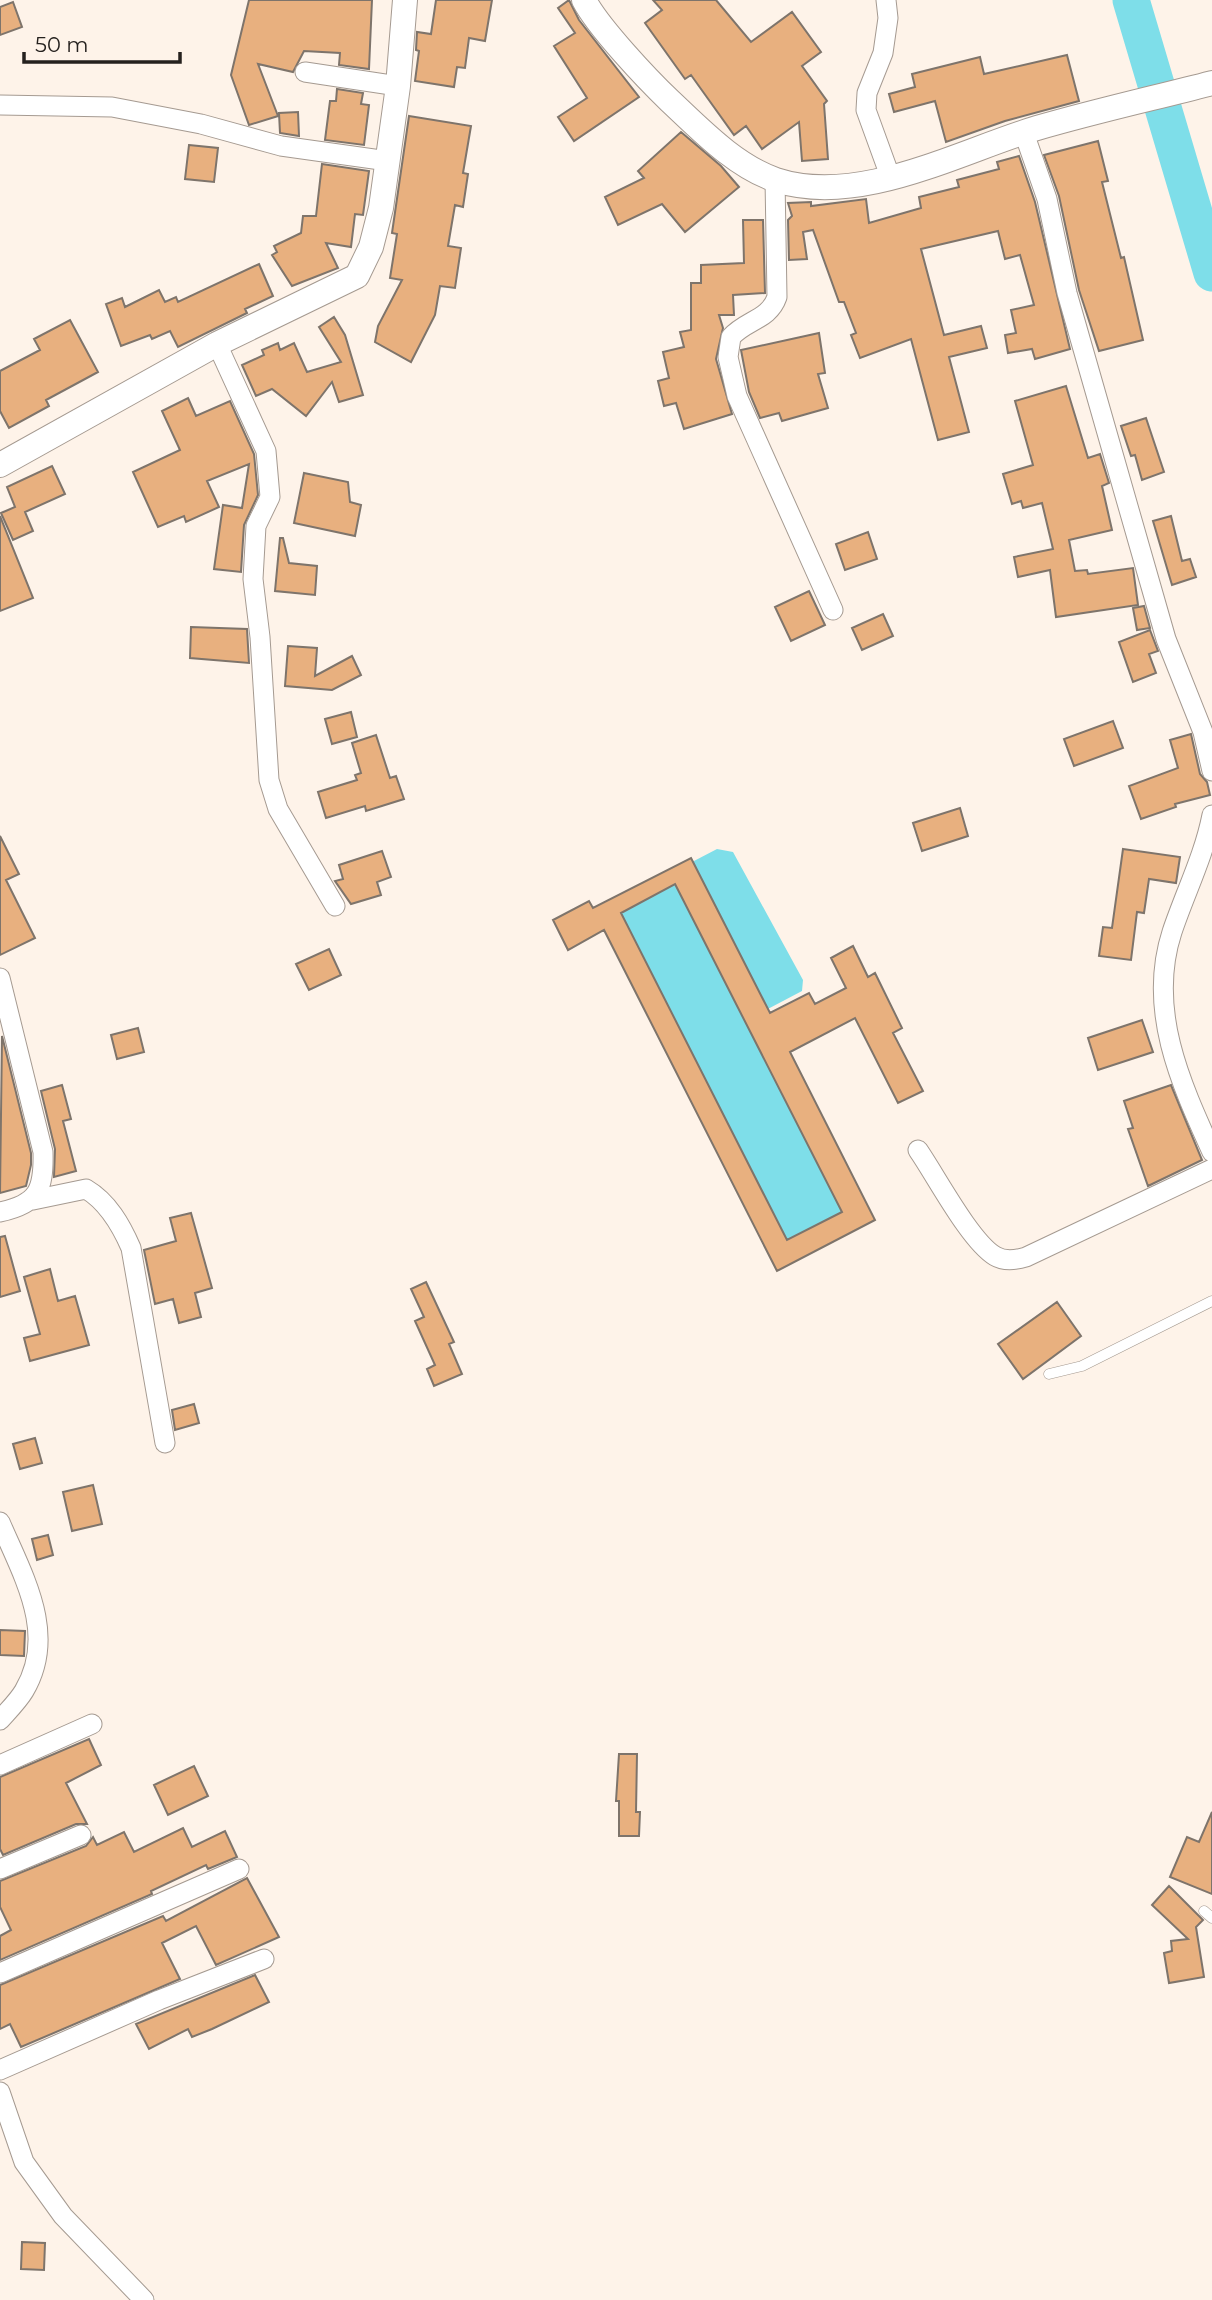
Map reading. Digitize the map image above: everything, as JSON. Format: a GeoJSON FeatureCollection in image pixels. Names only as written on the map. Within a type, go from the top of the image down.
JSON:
{"type":"FeatureCollection","features":[{"type":"Feature","properties":{"kind":"street"},"geometry":{"type":"LineString","coordinates":[[0,465],[217,344],[357,276],[371,247],[388,161],[405,0]]}},
{"type":"Feature","properties":{"kind":"street"},"geometry":{"type":"LineString","coordinates":[[584,0],[652,83],[716,144],[775,179],[824,187],[849,187],[1035,129],[1212,83]]}},
{"type":"Feature","properties":{"kind":"street"},"geometry":{"type":"LineString","coordinates":[[886,0],[888,18],[883,53],[867,93],[866,110],[890,176]]}},
{"type":"Feature","properties":{"kind":"street"},"geometry":{"type":"LineString","coordinates":[[305,72],[398,86]]}},
{"type":"Feature","properties":{"kind":"street"},"geometry":{"type":"LineString","coordinates":[[0,105],[112,107],[201,124],[281,146],[388,161]]}},
{"type":"Feature","properties":{"kind":"street"},"geometry":{"type":"LineString","coordinates":[[1035,129],[1067,293],[1166,639],[1203,732],[1212,771]]}},
{"type":"Feature","properties":{"kind":"street"},"geometry":{"type":"LineString","coordinates":[[775,179],[777,297],[765,316],[747,323],[730,337],[728,357],[737,396],[833,610]]}},
{"type":"Feature","properties":{"kind":"street"},"geometry":{"type":"LineString","coordinates":[[217,344],[266,451],[270,497],[256,526],[253,579],[260,637],[269,780],[278,810],[335,906]]}},
{"type":"Feature","properties":{"kind":"street"},"geometry":{"type":"LineString","coordinates":[[1212,815],[1208,836],[1172,933],[1163,970],[1164,1017],[1170,1047],[1187,1098],[1212,1152]]}},
{"type":"Feature","properties":{"kind":"street"},"geometry":{"type":"LineString","coordinates":[[0,978],[43,1152],[40,1186],[33,1200],[24,1207],[0,1212]]}},
{"type":"Feature","properties":{"kind":"street"},"geometry":{"type":"LineString","coordinates":[[918,1150],[980,1244],[996,1257],[1006,1260],[1026,1257],[1212,1169]]}},
{"type":"Feature","properties":{"kind":"street"},"geometry":{"type":"LineString","coordinates":[[33,1200],[86,1189],[105,1203],[123,1229],[131,1248],[165,1443]]}},
{"type":"Feature","properties":{"kind":"street"},"geometry":{"type":"LineString","coordinates":[[0,1522],[36,1607],[39,1633],[37,1661],[24,1691],[0,1720]]}},
{"type":"Feature","properties":{"kind":"street"},"geometry":{"type":"LineString","coordinates":[[0,1765],[92,1724]]}},
{"type":"Feature","properties":{"kind":"street"},"geometry":{"type":"LineString","coordinates":[[0,1869],[81,1835]]}},
{"type":"Feature","properties":{"kind":"street"},"geometry":{"type":"LineString","coordinates":[[0,1973],[240,1869]]}},
{"type":"Feature","properties":{"kind":"street"},"geometry":{"type":"LineString","coordinates":[[0,2070],[159,2000],[264,1959]]}},
{"type":"Feature","properties":{"kind":"street"},"geometry":{"type":"LineString","coordinates":[[0,2092],[24,2162],[63,2216],[144,2300]]}},
{"type":"Feature","properties":{"kind":"lane"},"geometry":{"type":"LineString","coordinates":[[1049,1374],[1082,1366],[1212,1301]]}},
{"type":"Feature","properties":{"kind":"water"},"geometry":{"type":"Polygon","coordinates":[[[717,849],[733,852],[803,980],[802,991],[764,1011],[846,1215],[786,1244],[617,919],[621,899],[717,849]]]}},
{"type":"Feature","properties":{"kind":"building"},"geometry":{"type":"Polygon","coordinates":[[[249,0],[372,0],[369,69],[339,65],[340,53],[304,51],[293,72],[258,64],[278,116],[249,125],[231,75],[249,0]]]}},
{"type":"Feature","properties":{"kind":"building"},"geometry":{"type":"Polygon","coordinates":[[[436,0],[492,0],[485,41],[469,38],[465,68],[457,67],[454,87],[415,81],[419,51],[416,50],[417,32],[431,34],[436,0]]]}},
{"type":"Feature","properties":{"kind":"building"},"geometry":{"type":"Polygon","coordinates":[[[569,0],[579,20],[639,97],[574,141],[558,117],[587,98],[554,46],[575,33],[558,8],[569,0]]]}},
{"type":"Feature","properties":{"kind":"building"},"geometry":{"type":"Polygon","coordinates":[[[653,0],[716,0],[751,42],[792,12],[821,52],[802,66],[827,101],[824,104],[828,159],[802,161],[799,122],[762,149],[746,126],[734,135],[691,75],[685,79],[645,23],[662,10],[653,0]]]}},
{"type":"Feature","properties":{"kind":"building"},"geometry":{"type":"Polygon","coordinates":[[[13,2],[22,27],[0,35],[0,7],[13,2]]]}},
{"type":"Feature","properties":{"kind":"building"},"geometry":{"type":"Polygon","coordinates":[[[1067,55],[1079,101],[1005,121],[946,142],[935,101],[894,112],[889,94],[915,87],[912,74],[980,57],[984,74],[1067,55]]]}},
{"type":"Feature","properties":{"kind":"building"},"geometry":{"type":"Polygon","coordinates":[[[337,89],[363,93],[361,104],[369,105],[364,145],[325,140],[330,101],[336,101],[337,89]]]}},
{"type":"Feature","properties":{"kind":"building"},"geometry":{"type":"Polygon","coordinates":[[[298,112],[299,136],[280,133],[279,113],[298,112]]]}},
{"type":"Feature","properties":{"kind":"building"},"geometry":{"type":"Polygon","coordinates":[[[409,116],[471,126],[463,173],[468,174],[463,207],[455,205],[448,246],[461,248],[455,288],[440,286],[435,315],[411,362],[375,342],[378,326],[402,280],[390,278],[397,234],[392,233],[409,116]]]}},
{"type":"Feature","properties":{"kind":"building"},"geometry":{"type":"Polygon","coordinates":[[[681,132],[721,166],[739,187],[685,232],[662,204],[618,225],[605,197],[644,178],[638,171],[681,132]]]}},
{"type":"Feature","properties":{"kind":"building"},"geometry":{"type":"Polygon","coordinates":[[[1098,141],[1108,181],[1102,182],[1121,258],[1124,257],[1143,340],[1099,351],[1079,290],[1059,196],[1044,155],[1098,141]]]}},
{"type":"Feature","properties":{"kind":"building"},"geometry":{"type":"Polygon","coordinates":[[[189,145],[218,148],[214,182],[185,179],[189,145]]]}},
{"type":"Feature","properties":{"kind":"building"},"geometry":{"type":"Polygon","coordinates":[[[1019,156],[1035,202],[1070,349],[1035,359],[1032,349],[1008,353],[1005,335],[1016,333],[1011,310],[1034,305],[1020,255],[1005,259],[998,231],[921,249],[944,335],[981,326],[987,348],[949,357],[969,432],[938,440],[911,339],[860,358],[851,335],[856,333],[844,302],[839,302],[813,230],[803,232],[807,259],[789,260],[788,220],[792,216],[788,203],[811,202],[811,206],[866,199],[869,223],[921,208],[919,197],[959,187],[957,180],[999,169],[997,162],[1019,156]]]}},
{"type":"Feature","properties":{"kind":"building"},"geometry":{"type":"Polygon","coordinates":[[[322,164],[369,171],[363,215],[355,214],[351,247],[326,243],[338,268],[292,286],[272,255],[277,252],[274,246],[301,233],[303,216],[316,216],[322,164]]]}},
{"type":"Feature","properties":{"kind":"building"},"geometry":{"type":"Polygon","coordinates":[[[743,220],[763,220],[765,293],[733,295],[734,315],[719,315],[723,328],[716,359],[732,414],[684,429],[676,403],[664,406],[658,381],[669,378],[663,352],[684,347],[680,332],[691,330],[691,283],[701,283],[701,265],[744,263],[743,220]]]}},
{"type":"Feature","properties":{"kind":"building"},"geometry":{"type":"Polygon","coordinates":[[[259,264],[273,296],[245,309],[247,313],[178,347],[170,331],[152,339],[150,335],[121,346],[106,304],[122,298],[125,307],[159,290],[165,302],[176,297],[178,302],[259,264]]]}},
{"type":"Feature","properties":{"kind":"building"},"geometry":{"type":"Polygon","coordinates":[[[334,317],[345,335],[363,395],[339,402],[332,382],[306,416],[272,389],[256,396],[242,365],[264,355],[262,350],[278,343],[280,350],[294,343],[307,372],[341,362],[319,327],[334,317]]]}},
{"type":"Feature","properties":{"kind":"building"},"geometry":{"type":"Polygon","coordinates":[[[70,320],[98,372],[46,400],[49,406],[9,428],[0,411],[0,371],[40,350],[34,339],[70,320]]]}},
{"type":"Feature","properties":{"kind":"building"},"geometry":{"type":"Polygon","coordinates":[[[819,333],[825,373],[818,374],[828,408],[782,421],[779,413],[760,418],[749,392],[741,350],[819,333]]]}},
{"type":"Feature","properties":{"kind":"building"},"geometry":{"type":"Polygon","coordinates":[[[1066,386],[1088,458],[1100,454],[1109,483],[1102,486],[1112,530],[1069,540],[1075,571],[1087,570],[1088,574],[1133,568],[1138,605],[1056,617],[1050,570],[1018,577],[1014,557],[1053,549],[1042,503],[1023,508],[1021,501],[1012,504],[1003,474],[1033,465],[1015,401],[1066,386]]]}},
{"type":"Feature","properties":{"kind":"building"},"geometry":{"type":"Polygon","coordinates":[[[188,398],[196,416],[230,401],[254,454],[258,495],[244,525],[241,572],[214,569],[223,505],[242,508],[249,464],[207,481],[219,507],[186,522],[184,516],[158,527],[133,472],[180,450],[162,411],[188,398]]]}},
{"type":"Feature","properties":{"kind":"building"},"geometry":{"type":"Polygon","coordinates":[[[1146,418],[1164,472],[1142,480],[1135,455],[1131,456],[1121,426],[1146,418]]]}},
{"type":"Feature","properties":{"kind":"building"},"geometry":{"type":"Polygon","coordinates":[[[52,466],[65,494],[25,512],[33,531],[13,540],[1,513],[15,507],[7,487],[52,466]]]}},
{"type":"Feature","properties":{"kind":"building"},"geometry":{"type":"Polygon","coordinates":[[[304,473],[348,482],[350,502],[361,505],[355,536],[294,523],[304,473]]]}},
{"type":"Feature","properties":{"kind":"building"},"geometry":{"type":"Polygon","coordinates":[[[0,516],[33,598],[0,611],[0,516]]]}},
{"type":"Feature","properties":{"kind":"building"},"geometry":{"type":"Polygon","coordinates":[[[1171,516],[1182,561],[1190,559],[1196,577],[1172,585],[1153,521],[1171,516]]]}},
{"type":"Feature","properties":{"kind":"building"},"geometry":{"type":"Polygon","coordinates":[[[868,532],[877,559],[845,570],[836,544],[868,532]]]}},
{"type":"Feature","properties":{"kind":"building"},"geometry":{"type":"Polygon","coordinates":[[[280,538],[283,538],[289,563],[317,566],[315,595],[275,591],[280,538]]]}},
{"type":"Feature","properties":{"kind":"building"},"geometry":{"type":"Polygon","coordinates":[[[809,591],[825,625],[791,641],[775,607],[809,591]]]}},
{"type":"Feature","properties":{"kind":"building"},"geometry":{"type":"Polygon","coordinates":[[[1144,606],[1150,628],[1137,630],[1133,608],[1144,606]]]}},
{"type":"Feature","properties":{"kind":"building"},"geometry":{"type":"Polygon","coordinates":[[[883,614],[893,636],[862,650],[852,628],[883,614]]]}},
{"type":"Feature","properties":{"kind":"building"},"geometry":{"type":"Polygon","coordinates":[[[191,627],[247,629],[249,663],[190,658],[191,627]]]}},
{"type":"Feature","properties":{"kind":"building"},"geometry":{"type":"Polygon","coordinates":[[[1150,630],[1158,651],[1149,654],[1156,673],[1133,682],[1119,642],[1150,630]]]}},
{"type":"Feature","properties":{"kind":"building"},"geometry":{"type":"Polygon","coordinates":[[[288,646],[317,648],[315,676],[352,656],[361,675],[332,690],[285,686],[288,646]]]}},
{"type":"Feature","properties":{"kind":"building"},"geometry":{"type":"Polygon","coordinates":[[[351,712],[357,737],[332,744],[325,719],[351,712]]]}},
{"type":"Feature","properties":{"kind":"building"},"geometry":{"type":"Polygon","coordinates":[[[1113,721],[1123,748],[1074,766],[1064,739],[1113,721]]]}},
{"type":"Feature","properties":{"kind":"building"},"geometry":{"type":"Polygon","coordinates":[[[1191,734],[1200,774],[1207,782],[1210,795],[1175,804],[1176,807],[1141,819],[1129,786],[1178,768],[1170,740],[1191,734]]]}},
{"type":"Feature","properties":{"kind":"building"},"geometry":{"type":"Polygon","coordinates":[[[376,735],[390,778],[396,776],[404,799],[366,811],[365,806],[326,818],[318,792],[357,780],[355,775],[361,773],[352,743],[376,735]]]}},
{"type":"Feature","properties":{"kind":"building"},"geometry":{"type":"Polygon","coordinates":[[[960,808],[968,836],[922,851],[913,823],[960,808]]]}},
{"type":"Feature","properties":{"kind":"building"},"geometry":{"type":"Polygon","coordinates":[[[0,836],[19,874],[6,880],[35,938],[0,955],[0,836]]]}},
{"type":"Feature","properties":{"kind":"building"},"geometry":{"type":"Polygon","coordinates":[[[1123,849],[1180,857],[1176,883],[1149,879],[1144,913],[1137,912],[1131,960],[1099,956],[1103,927],[1112,928],[1123,849]]]}},
{"type":"Feature","properties":{"kind":"building"},"geometry":{"type":"Polygon","coordinates":[[[382,851],[391,877],[377,882],[381,895],[351,904],[335,881],[343,879],[339,865],[382,851]]]}},
{"type":"Feature","properties":{"kind":"building"},"geometry":{"type":"Polygon","coordinates":[[[691,858],[770,1013],[809,993],[815,1004],[846,988],[831,958],[853,946],[868,977],[875,973],[902,1028],[893,1033],[923,1091],[898,1103],[855,1018],[790,1052],[875,1220],[777,1271],[604,930],[568,950],[553,920],[589,901],[593,908],[691,858]],[[675,884],[621,913],[787,1240],[842,1212],[675,884]]]}},
{"type":"Feature","properties":{"kind":"building"},"geometry":{"type":"Polygon","coordinates":[[[329,949],[341,975],[309,990],[296,964],[329,949]]]}},
{"type":"Feature","properties":{"kind":"building"},"geometry":{"type":"Polygon","coordinates":[[[1142,1020],[1153,1052],[1098,1070],[1088,1038],[1142,1020]]]}},
{"type":"Feature","properties":{"kind":"building"},"geometry":{"type":"Polygon","coordinates":[[[138,1028],[144,1052],[117,1059],[111,1035],[138,1028]]]}},
{"type":"Feature","properties":{"kind":"building"},"geometry":{"type":"Polygon","coordinates":[[[2,1036],[31,1153],[31,1165],[26,1186],[0,1193],[2,1036]]]}},
{"type":"Feature","properties":{"kind":"building"},"geometry":{"type":"Polygon","coordinates":[[[62,1085],[71,1119],[63,1121],[76,1171],[54,1177],[55,1149],[41,1091],[62,1085]]]}},
{"type":"Feature","properties":{"kind":"building"},"geometry":{"type":"Polygon","coordinates":[[[1171,1085],[1202,1160],[1148,1186],[1128,1129],[1133,1128],[1124,1101],[1171,1085]]]}},
{"type":"Feature","properties":{"kind":"building"},"geometry":{"type":"Polygon","coordinates":[[[191,1213],[212,1288],[195,1293],[201,1317],[179,1323],[173,1299],[155,1304],[144,1250],[176,1241],[170,1218],[191,1213]]]}},
{"type":"Feature","properties":{"kind":"building"},"geometry":{"type":"Polygon","coordinates":[[[5,1236],[20,1291],[0,1297],[0,1237],[5,1236]]]}},
{"type":"Feature","properties":{"kind":"building"},"geometry":{"type":"Polygon","coordinates":[[[50,1269],[58,1301],[75,1296],[89,1345],[30,1361],[24,1338],[40,1334],[24,1277],[50,1269]]]}},
{"type":"Feature","properties":{"kind":"building"},"geometry":{"type":"Polygon","coordinates":[[[426,1282],[454,1342],[449,1344],[462,1374],[434,1386],[427,1369],[435,1365],[415,1321],[424,1317],[411,1289],[426,1282]]]}},
{"type":"Feature","properties":{"kind":"building"},"geometry":{"type":"Polygon","coordinates":[[[1057,1302],[1081,1336],[1023,1379],[998,1344],[1057,1302]]]}},
{"type":"Feature","properties":{"kind":"building"},"geometry":{"type":"Polygon","coordinates":[[[194,1404],[199,1423],[175,1430],[172,1410],[194,1404]]]}},
{"type":"Feature","properties":{"kind":"building"},"geometry":{"type":"Polygon","coordinates":[[[35,1438],[42,1463],[20,1469],[13,1444],[35,1438]]]}},
{"type":"Feature","properties":{"kind":"building"},"geometry":{"type":"Polygon","coordinates":[[[93,1485],[102,1524],[72,1531],[63,1492],[93,1485]]]}},
{"type":"Feature","properties":{"kind":"building"},"geometry":{"type":"Polygon","coordinates":[[[48,1535],[53,1555],[37,1560],[32,1539],[48,1535]]]}},
{"type":"Feature","properties":{"kind":"building"},"geometry":{"type":"Polygon","coordinates":[[[0,1630],[25,1631],[24,1656],[0,1655],[0,1630]]]}},
{"type":"Feature","properties":{"kind":"building"},"geometry":{"type":"Polygon","coordinates":[[[89,1739],[101,1765],[66,1783],[87,1824],[76,1824],[3,1855],[0,1849],[0,1777],[89,1739]]]}},
{"type":"Feature","properties":{"kind":"building"},"geometry":{"type":"Polygon","coordinates":[[[619,1754],[637,1754],[636,1812],[640,1812],[639,1836],[619,1836],[619,1801],[616,1801],[619,1754]]]}},
{"type":"Feature","properties":{"kind":"building"},"geometry":{"type":"Polygon","coordinates":[[[194,1766],[208,1796],[168,1815],[154,1785],[194,1766]]]}},
{"type":"Feature","properties":{"kind":"building"},"geometry":{"type":"Polygon","coordinates":[[[1212,1812],[1212,1894],[1170,1877],[1187,1837],[1199,1842],[1212,1812]]]}},
{"type":"Feature","properties":{"kind":"building"},"geometry":{"type":"Polygon","coordinates":[[[183,1828],[192,1847],[225,1831],[237,1857],[208,1869],[206,1865],[151,1891],[152,1894],[0,1960],[0,1936],[11,1930],[0,1907],[0,1881],[86,1846],[93,1837],[97,1845],[124,1832],[134,1852],[183,1828]]]}},
{"type":"Feature","properties":{"kind":"building"},"geometry":{"type":"Polygon","coordinates":[[[247,1878],[279,1937],[216,1965],[196,1926],[162,1943],[180,1979],[21,2047],[10,2024],[0,2029],[0,1985],[163,1916],[166,1921],[247,1878]]]}},
{"type":"Feature","properties":{"kind":"building"},"geometry":{"type":"Polygon","coordinates":[[[1169,1886],[1203,1920],[1196,1927],[1204,1977],[1169,1983],[1164,1953],[1172,1951],[1171,1941],[1188,1939],[1152,1905],[1169,1886]]]}},
{"type":"Feature","properties":{"kind":"building"},"geometry":{"type":"Polygon","coordinates":[[[255,1975],[269,2002],[192,2037],[188,2029],[149,2049],[136,2024],[255,1975]]]}},
{"type":"Feature","properties":{"kind":"building"},"geometry":{"type":"Polygon","coordinates":[[[22,2242],[45,2243],[44,2270],[21,2269],[22,2242]]]}},
{"type":"Feature","properties":{"kind":"waterway"},"geometry":{"type":"LineString","coordinates":[[1131,0],[1212,273]]}}]}
